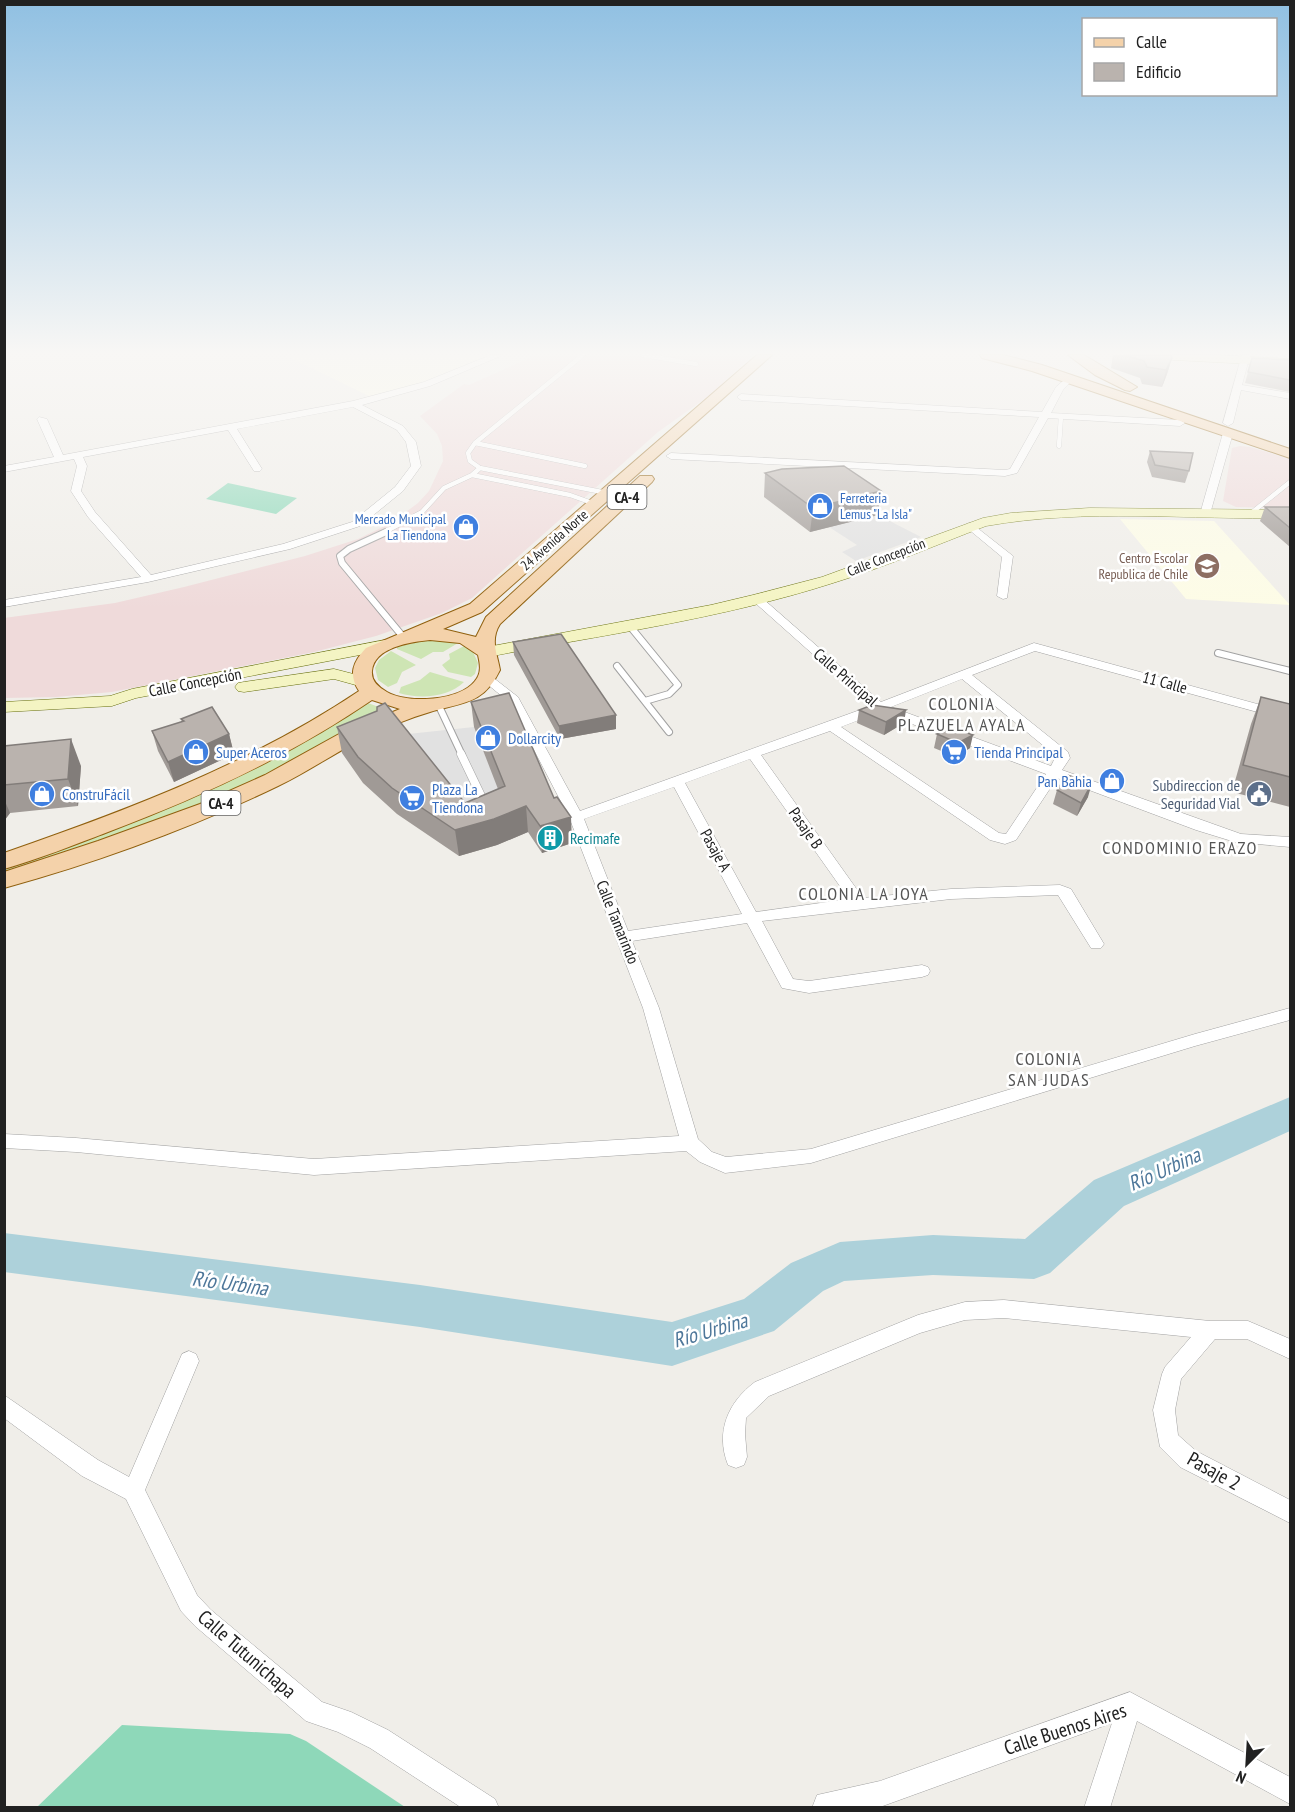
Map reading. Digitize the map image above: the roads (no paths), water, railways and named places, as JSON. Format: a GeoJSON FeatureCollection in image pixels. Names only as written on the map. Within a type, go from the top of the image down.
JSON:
{"type":"FeatureCollection","features":[{"type":"Feature","properties":{"kind":"main road","name":"24 Avenida Norte"},"geometry":{"type":"LineString","coordinates":[[408,636],[476,608],[668,440]]}},
{"type":"Feature","properties":{"kind":"main road","name":"24 Avenida Norte"},"geometry":{"type":"LineString","coordinates":[[486,650],[486,632],[493,621],[691,440]]}},
{"type":"Feature","properties":{"kind":"main road"},"geometry":{"type":"LineString","coordinates":[[1255,440],[1290,452]]}},
{"type":"Feature","properties":{"kind":"main road"},"geometry":{"type":"LineString","coordinates":[[1258,440],[1290,452]]}},
{"type":"Feature","properties":{"kind":"main road","name":"CA-4"},"geometry":{"type":"LineString","coordinates":[[4,880],[88,853],[218,804],[274,779],[319,753],[402,713],[438,704],[472,693],[487,680],[492,664],[486,650],[466,639],[450,634],[408,636],[385,645],[371,655],[363,665],[367,687],[395,703],[438,704]]}},
{"type":"Feature","properties":{"kind":"main road","name":"CA-4"},"geometry":{"type":"LineString","coordinates":[[4,861],[80,835],[215,780],[307,734],[367,687]]}},
{"type":"Feature","properties":{"kind":"street"},"geometry":{"type":"LineString","coordinates":[[51,440],[60,459]]}},
{"type":"Feature","properties":{"kind":"street"},"geometry":{"type":"LineString","coordinates":[[4,469],[165,440]]}},
{"type":"Feature","properties":{"kind":"street"},"geometry":{"type":"LineString","coordinates":[[239,440],[257,469]]}},
{"type":"Feature","properties":{"kind":"street"},"geometry":{"type":"LineString","coordinates":[[4,604],[148,579],[286,547],[356,524],[399,489],[416,466],[409,440]]}},
{"type":"Feature","properties":{"kind":"street"},"geometry":{"type":"LineString","coordinates":[[671,456],[1005,473],[1014,471],[1032,440]]}},
{"type":"Feature","properties":{"kind":"street"},"geometry":{"type":"LineString","coordinates":[[1205,514],[1225,440]]}},
{"type":"Feature","properties":{"kind":"street"},"geometry":{"type":"LineString","coordinates":[[78,456],[82,466],[76,491],[87,510],[120,544],[148,579]]}},
{"type":"Feature","properties":{"kind":"street","name":"Calle Concepción"},"geometry":{"type":"LineString","coordinates":[[486,650],[629,625],[757,599],[828,580],[972,526],[1011,517],[1090,512],[1290,514]]}},
{"type":"Feature","properties":{"kind":"street"},"geometry":{"type":"LineString","coordinates":[[972,526],[1008,556],[1003,596]]}},
{"type":"Feature","properties":{"kind":"street","name":"Calle Principal"},"geometry":{"type":"LineString","coordinates":[[757,599],[879,707],[1240,839],[1290,842]]}},
{"type":"Feature","properties":{"kind":"street","name":"Calle Concepción"},"geometry":{"type":"LineString","coordinates":[[4,707],[112,701],[132,694],[385,645]]}},
{"type":"Feature","properties":{"kind":"street","name":"11 Calle"},"geometry":{"type":"LineString","coordinates":[[964,675],[1039,647],[1290,717]]}},
{"type":"Feature","properties":{"kind":"street"},"geometry":{"type":"LineString","coordinates":[[112,701],[156,699],[334,674],[367,687]]}},
{"type":"Feature","properties":{"kind":"street"},"geometry":{"type":"LineString","coordinates":[[576,817],[678,782],[964,675],[1061,750],[1063,758],[1011,837],[1005,839],[995,837],[831,726]]}},
{"type":"Feature","properties":{"kind":"street","name":"Calle Tamarindo"},"geometry":{"type":"LineString","coordinates":[[487,680],[514,700],[576,817],[651,1008],[690,1143]]}},
{"type":"Feature","properties":{"kind":"street"},"geometry":{"type":"LineString","coordinates":[[438,704],[480,703]]}},
{"type":"Feature","properties":{"kind":"street"},"geometry":{"type":"LineString","coordinates":[[497,705],[521,711]]}},
{"type":"Feature","properties":{"kind":"street","name":"Pasaje B"},"geometry":{"type":"LineString","coordinates":[[752,753],[859,903]]}},
{"type":"Feature","properties":{"kind":"street","name":"Pasaje A"},"geometry":{"type":"LineString","coordinates":[[678,782],[788,984],[809,987],[922,971]]}},
{"type":"Feature","properties":{"kind":"street"},"geometry":{"type":"LineString","coordinates":[[624,937],[859,903],[993,890],[1060,890],[1066,893],[1096,944]]}},
{"type":"Feature","properties":{"kind":"street"},"geometry":{"type":"LineString","coordinates":[[4,1141],[76,1145],[314,1167],[690,1143],[706,1157],[725,1165],[811,1156],[1290,1014]]}},
{"type":"Feature","properties":{"kind":"street"},"geometry":{"type":"LineString","coordinates":[[736,1457],[732,1424],[746,1401],[762,1389],[918,1324],[965,1311],[1004,1309],[1210,1330],[1248,1330],[1290,1349]]}},
{"type":"Feature","properties":{"kind":"street","name":"Pasaje 2"},"geometry":{"type":"LineString","coordinates":[[1210,1330],[1172,1374],[1164,1410],[1168,1440],[1188,1460],[1290,1512]]}},
{"type":"Feature","properties":{"kind":"street"},"geometry":{"type":"LineString","coordinates":[[4,1405],[90,1468],[134,1491],[189,1361]]}},
{"type":"Feature","properties":{"kind":"street","name":"Calle Tutunichapa"},"geometry":{"type":"LineString","coordinates":[[134,1491],[189,1603],[203,1618],[315,1712],[342,1721],[379,1739],[486,1808]]}},
{"type":"Feature","properties":{"kind":"street"},"geometry":{"type":"LineString","coordinates":[[1097,1808],[1130,1704]]}},
{"type":"Feature","properties":{"kind":"street","name":"Calle Buenos Aires"},"geometry":{"type":"LineString","coordinates":[[825,1806],[880,1794],[1130,1704],[1290,1791]]}},
{"type":"Feature","properties":{"kind":"lane"},"geometry":{"type":"LineString","coordinates":[[479,440],[468,453],[470,461],[480,468],[601,498]]}},
{"type":"Feature","properties":{"kind":"lane"},"geometry":{"type":"LineString","coordinates":[[1059,440],[1059,446]]}},
{"type":"Feature","properties":{"kind":"lane"},"geometry":{"type":"LineString","coordinates":[[475,443],[585,466]]}},
{"type":"Feature","properties":{"kind":"lane"},"geometry":{"type":"LineString","coordinates":[[408,636],[342,563],[340,556],[349,549],[407,522],[422,512],[444,488],[472,475],[480,468]]}},
{"type":"Feature","properties":{"kind":"lane"},"geometry":{"type":"LineString","coordinates":[[472,475],[570,495],[601,498]]}},
{"type":"Feature","properties":{"kind":"lane"},"geometry":{"type":"LineString","coordinates":[[1250,514],[1290,482]]}},
{"type":"Feature","properties":{"kind":"lane"},"geometry":{"type":"LineString","coordinates":[[629,625],[678,685],[669,694],[645,701]]}},
{"type":"Feature","properties":{"kind":"lane"},"geometry":{"type":"LineString","coordinates":[[1218,654],[1290,671]]}},
{"type":"Feature","properties":{"kind":"lane"},"geometry":{"type":"LineString","coordinates":[[617,666],[669,732]]}},
{"type":"Feature","properties":{"kind":"lane"},"geometry":{"type":"LineString","coordinates":[[438,704],[486,806]]}},
{"type":"Feature","properties":{"kind":"waterway","name":"Río Urbina"},"geometry":{"type":"LineString","coordinates":[[4,1252],[420,1306],[672,1344],[758,1316],[807,1277],[840,1262],[933,1255],[1034,1259],[1109,1193],[1290,1113]]}},
{"type":"Feature","properties":{"kind":"place","name":"Ferreteria Lemus \"La Isla\""},"geometry":{"type":"Point","coordinates":[820,506]}},
{"type":"Feature","properties":{"kind":"place","name":"Mercado Municipal La Tiendona"},"geometry":{"type":"Point","coordinates":[466,527]}},
{"type":"Feature","properties":{"kind":"place","name":"Centro Escolar Republica de Chile"},"geometry":{"type":"Point","coordinates":[1207,566]}},
{"type":"Feature","properties":{"kind":"place","name":"Dollarcity"},"geometry":{"type":"Point","coordinates":[488,738]}},
{"type":"Feature","properties":{"kind":"place","name":"Super Aceros"},"geometry":{"type":"Point","coordinates":[196,752]}},
{"type":"Feature","properties":{"kind":"place","name":"Tienda Principal"},"geometry":{"type":"Point","coordinates":[954,752]}},
{"type":"Feature","properties":{"kind":"place","name":"Pan Bahia"},"geometry":{"type":"Point","coordinates":[1112,781]}},
{"type":"Feature","properties":{"kind":"place","name":"ConstruFácil"},"geometry":{"type":"Point","coordinates":[42,794]}},
{"type":"Feature","properties":{"kind":"place","name":"Subdireccion de Seguridad Vial"},"geometry":{"type":"Point","coordinates":[1259,794]}},
{"type":"Feature","properties":{"kind":"place","name":"Plaza La Tiendona"},"geometry":{"type":"Point","coordinates":[412,798]}},
{"type":"Feature","properties":{"kind":"place","name":"Recimafe"},"geometry":{"type":"Point","coordinates":[550,838]}},
{"type":"Feature","properties":{"kind":"district","name":"COLONIA PLAZUELA AYALA"},"geometry":{"type":"Point","coordinates":[962,713]}},
{"type":"Feature","properties":{"kind":"district","name":"CONDOMINIO ERAZO"},"geometry":{"type":"Point","coordinates":[1180,847]}},
{"type":"Feature","properties":{"kind":"district","name":"COLONIA LA JOYA"},"geometry":{"type":"Point","coordinates":[864,893]}},
{"type":"Feature","properties":{"kind":"district","name":"COLONIA SAN JUDAS"},"geometry":{"type":"Point","coordinates":[1049,1068]}}]}
